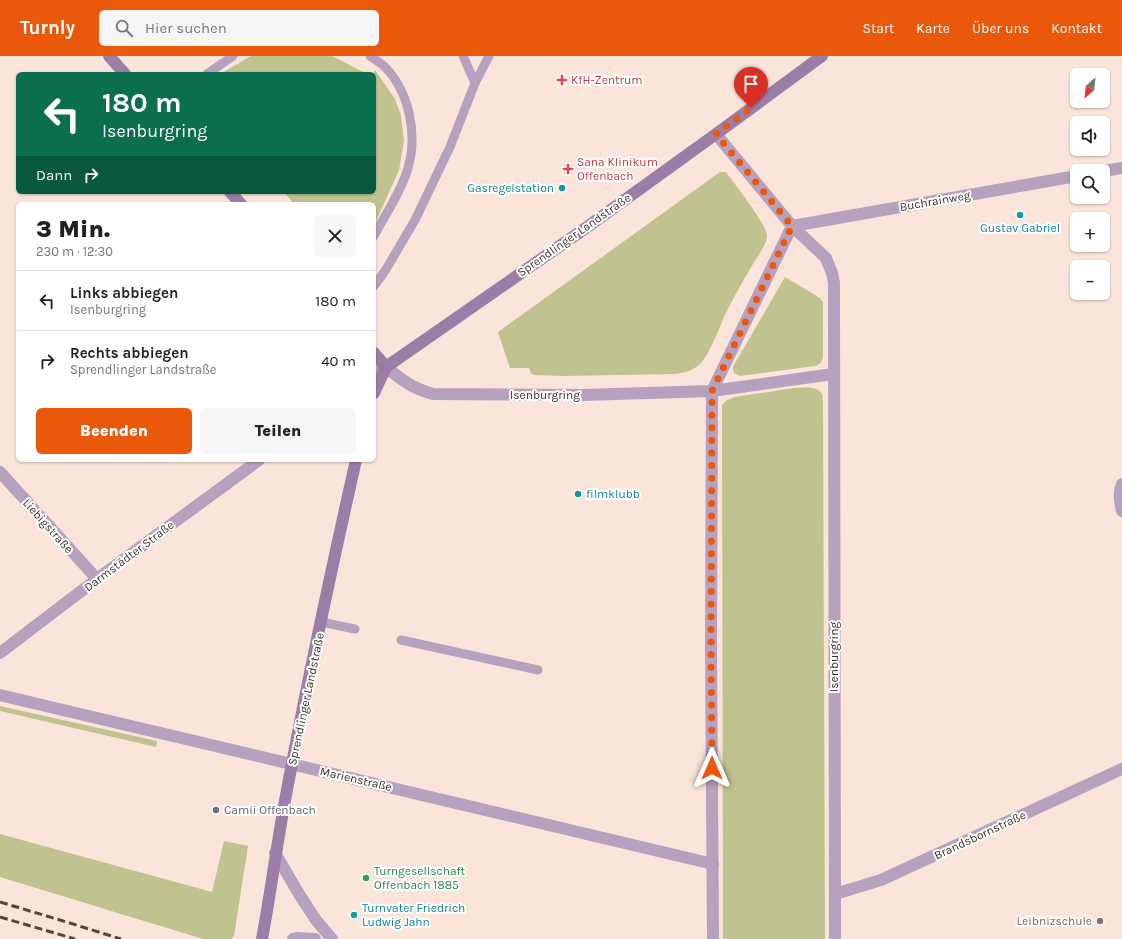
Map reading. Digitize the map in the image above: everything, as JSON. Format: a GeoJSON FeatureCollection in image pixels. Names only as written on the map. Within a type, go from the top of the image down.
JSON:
{"type":"FeatureCollection","features":[{"type":"Feature","properties":{"kind":"main road"},"geometry":{"type":"LineString","coordinates":[[109,56],[123,72]]}},
{"type":"Feature","properties":{"kind":"main road","name":"Sprendlinger Landstraße"},"geometry":{"type":"LineString","coordinates":[[386,367],[590,225],[822,56]]}},
{"type":"Feature","properties":{"kind":"main road"},"geometry":{"type":"LineString","coordinates":[[232,194],[238,202]]}},
{"type":"Feature","properties":{"kind":"main road"},"geometry":{"type":"LineString","coordinates":[[376,355],[386,367],[376,389]]}},
{"type":"Feature","properties":{"kind":"main road","name":"Sprendlinger Landstraße"},"geometry":{"type":"LineString","coordinates":[[262,939],[275,853],[292,764],[356,462]]}},
{"type":"Feature","properties":{"kind":"street","name":"Isenburgring"},"geometry":{"type":"LineString","coordinates":[[716,134],[792,226],[826,258],[834,283],[835,939]]}},
{"type":"Feature","properties":{"kind":"street"},"geometry":{"type":"LineString","coordinates":[[1110,170],[1122,168]]}},
{"type":"Feature","properties":{"kind":"street","name":"Buchrainweg"},"geometry":{"type":"LineString","coordinates":[[792,226],[1070,177]]}},
{"type":"Feature","properties":{"kind":"street"},"geometry":{"type":"LineString","coordinates":[[713,939],[711,646],[712,391],[792,226]]}},
{"type":"Feature","properties":{"kind":"street","name":"Isenburgring"},"geometry":{"type":"LineString","coordinates":[[386,367],[404,382],[420,391],[433,394],[583,395],[712,391],[833,374]]}},
{"type":"Feature","properties":{"kind":"street"},"geometry":{"type":"LineString","coordinates":[[376,374],[386,367]]}},
{"type":"Feature","properties":{"kind":"street","name":"Darmstädter Straße"},"geometry":{"type":"LineString","coordinates":[[0,653],[97,579],[256,462]]}},
{"type":"Feature","properties":{"kind":"street","name":"Liebigstraße"},"geometry":{"type":"LineString","coordinates":[[0,472],[97,579]]}},
{"type":"Feature","properties":{"kind":"street"},"geometry":{"type":"LineString","coordinates":[[1121,487],[1120,498],[1122,511]]}},
{"type":"Feature","properties":{"kind":"street","name":"Marienstraße"},"geometry":{"type":"LineString","coordinates":[[0,694],[713,864]]}},
{"type":"Feature","properties":{"kind":"street","name":"Brandsbornstraße"},"geometry":{"type":"LineString","coordinates":[[835,894],[881,880],[1122,769]]}},
{"type":"Feature","properties":{"kind":"street"},"geometry":{"type":"LineString","coordinates":[[275,853],[316,920],[332,939]]}},
{"type":"Feature","properties":{"kind":"street"},"geometry":{"type":"LineString","coordinates":[[293,939],[315,939]]}},
{"type":"Feature","properties":{"kind":"lane"},"geometry":{"type":"LineString","coordinates":[[210,72],[233,56]]}},
{"type":"Feature","properties":{"kind":"lane"},"geometry":{"type":"LineString","coordinates":[[370,56],[383,66],[401,91],[411,117],[413,138],[404,181],[376,232]]}},
{"type":"Feature","properties":{"kind":"lane"},"geometry":{"type":"LineString","coordinates":[[463,56],[475,82]]}},
{"type":"Feature","properties":{"kind":"lane"},"geometry":{"type":"LineString","coordinates":[[376,283],[385,271],[415,220],[450,147],[475,82],[489,56]]}},
{"type":"Feature","properties":{"kind":"lane"},"geometry":{"type":"LineString","coordinates":[[321,622],[355,630]]}},
{"type":"Feature","properties":{"kind":"lane"},"geometry":{"type":"LineString","coordinates":[[401,640],[538,670]]}},
{"type":"Feature","properties":{"kind":"green space"},"geometry":{"type":"Polygon","coordinates":[[[251,56],[332,56],[363,72],[223,72],[251,56]]]}},
{"type":"Feature","properties":{"kind":"green space"},"geometry":{"type":"Polygon","coordinates":[[[375,70],[395,99],[401,115],[404,141],[399,170],[376,222],[376,202],[292,202],[286,194],[376,194],[376,72],[374,72],[375,70]]]}},
{"type":"Feature","properties":{"kind":"green space"},"geometry":{"type":"Polygon","coordinates":[[[720,172],[726,172],[751,206],[762,223],[767,238],[762,250],[731,302],[709,351],[699,365],[690,371],[675,374],[563,376],[534,375],[531,373],[529,368],[510,368],[498,332],[720,172]]]}},
{"type":"Feature","properties":{"kind":"green space"},"geometry":{"type":"Polygon","coordinates":[[[785,277],[820,298],[823,302],[823,356],[821,362],[815,366],[740,376],[734,373],[734,365],[785,277]]]}},
{"type":"Feature","properties":{"kind":"green space"},"geometry":{"type":"Polygon","coordinates":[[[794,388],[817,389],[822,394],[823,398],[825,939],[723,939],[722,405],[727,400],[735,397],[794,388]]]}},
{"type":"Feature","properties":{"kind":"green space"},"geometry":{"type":"Polygon","coordinates":[[[0,706],[157,741],[156,747],[0,711],[0,706]]]}},
{"type":"Feature","properties":{"kind":"green space"},"geometry":{"type":"Polygon","coordinates":[[[0,834],[212,892],[224,841],[248,846],[234,936],[231,939],[203,939],[0,877],[0,834]]]}},
{"type":"Feature","properties":{"kind":"railway"},"geometry":{"type":"LineString","coordinates":[[0,902],[121,939]]}},
{"type":"Feature","properties":{"kind":"railway"},"geometry":{"type":"LineString","coordinates":[[0,917],[75,939]]}},
{"type":"Feature","properties":{"kind":"place","name":"KfH-Zentrum"},"geometry":{"type":"Point","coordinates":[562,80]}},
{"type":"Feature","properties":{"kind":"place","name":"Sana Klinikum Offenbach"},"geometry":{"type":"Point","coordinates":[568,169]}},
{"type":"Feature","properties":{"kind":"place","name":"Gasregelstation"},"geometry":{"type":"Point","coordinates":[562,188]}},
{"type":"Feature","properties":{"kind":"place","name":"Gustav Gabriel"},"geometry":{"type":"Point","coordinates":[1020,215]}},
{"type":"Feature","properties":{"kind":"place","name":"filmklubb"},"geometry":{"type":"Point","coordinates":[578,494]}},
{"type":"Feature","properties":{"kind":"place","name":"Camii Offenbach"},"geometry":{"type":"Point","coordinates":[216,810]}},
{"type":"Feature","properties":{"kind":"place","name":"Turngesellschaft Offenbach 1885"},"geometry":{"type":"Point","coordinates":[366,878]}},
{"type":"Feature","properties":{"kind":"place","name":"Turnvater Friedrich Ludwig Jahn"},"geometry":{"type":"Point","coordinates":[354,915]}},
{"type":"Feature","properties":{"kind":"place","name":"Leibnizschule"},"geometry":{"type":"Point","coordinates":[1100,921]}},
{"type":"Feature","properties":{"kind":"route"},"geometry":{"type":"LineString","coordinates":[[712,768],[712,391],[792,226],[716,134],[751,108]]}}]}
